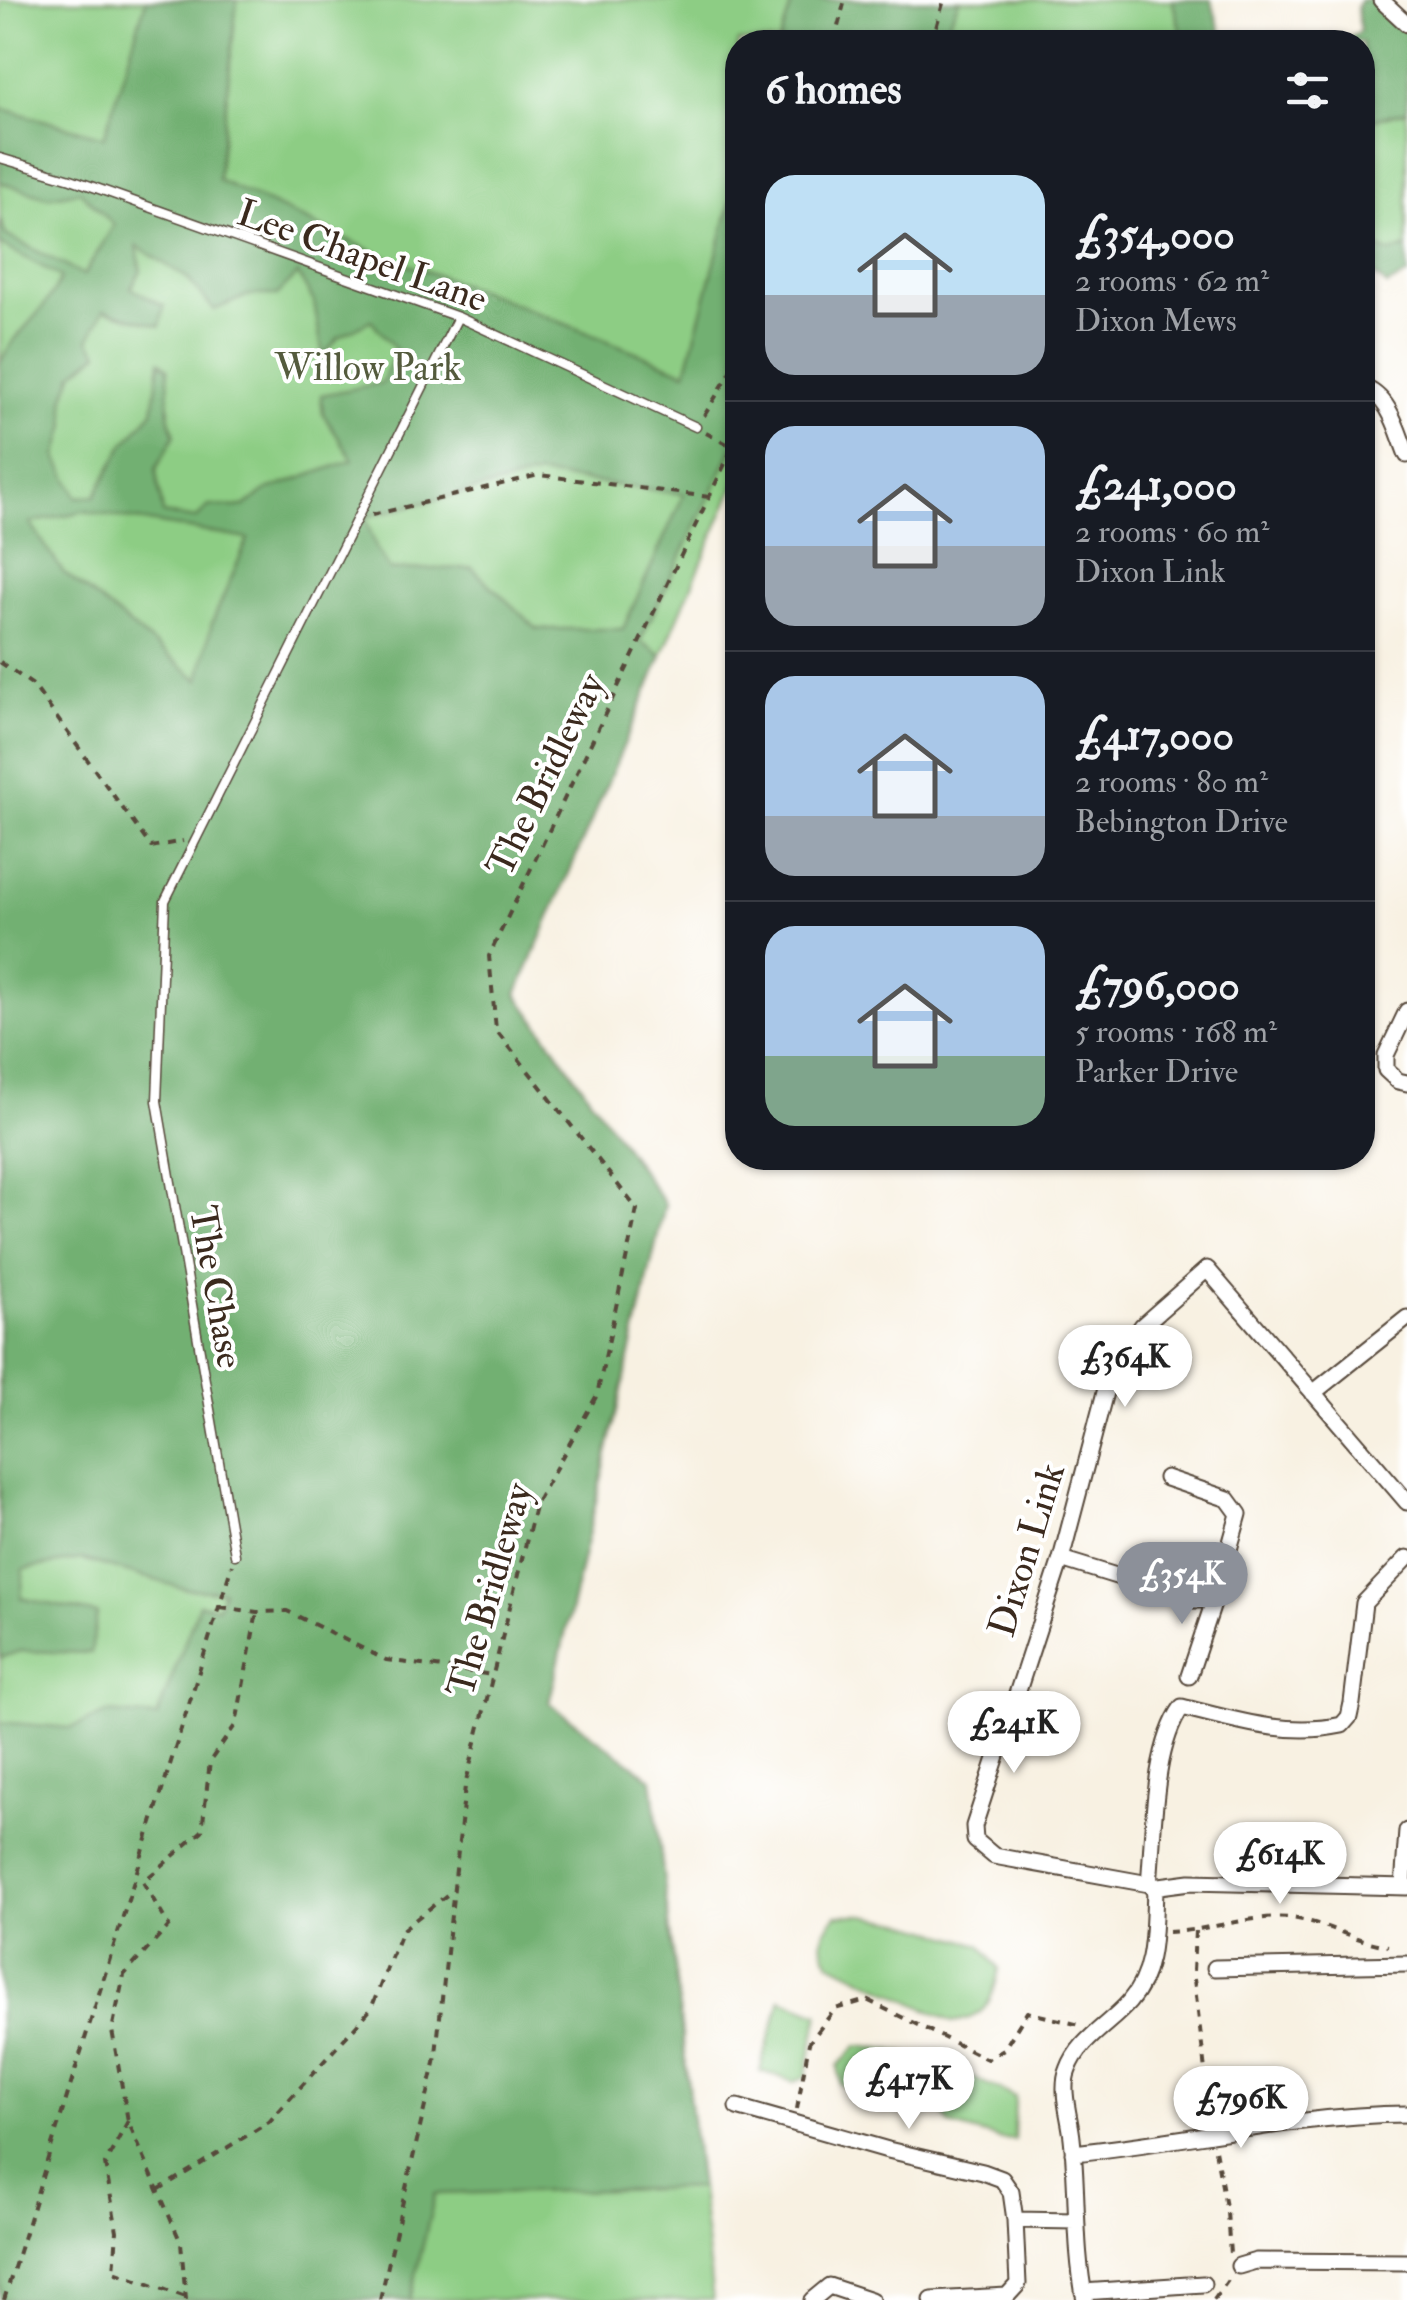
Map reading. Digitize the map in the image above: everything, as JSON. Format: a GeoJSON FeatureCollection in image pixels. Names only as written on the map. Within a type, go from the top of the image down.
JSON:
{"type":"FeatureCollection","features":[{"type":"Feature","properties":{"kind":"street"},"geometry":{"type":"LineString","coordinates":[[1381,0],[1407,24]]}},
{"type":"Feature","properties":{"kind":"street"},"geometry":{"type":"LineString","coordinates":[[1375,391],[1384,401],[1407,455]]}},
{"type":"Feature","properties":{"kind":"street"},"geometry":{"type":"LineString","coordinates":[[1407,1011],[1386,1055],[1386,1070],[1398,1081],[1407,1083]]}},
{"type":"Feature","properties":{"kind":"street","name":"Dixon Link"},"geometry":{"type":"LineString","coordinates":[[1150,1886],[994,1856],[974,1840],[974,1826],[1061,1559],[1108,1382],[1118,1359],[1142,1326],[1207,1269],[1407,1502]]}},
{"type":"Feature","properties":{"kind":"street"},"geometry":{"type":"LineString","coordinates":[[1313,1393],[1407,1318]]}},
{"type":"Feature","properties":{"kind":"street"},"geometry":{"type":"LineString","coordinates":[[1166,1478],[1228,1499],[1239,1514],[1189,1676]]}},
{"type":"Feature","properties":{"kind":"street"},"geometry":{"type":"LineString","coordinates":[[1203,2284],[1084,2296],[1066,2074],[1076,2054],[1142,1984],[1153,1945],[1155,1894],[1150,1886],[1158,1785],[1169,1734],[1182,1707],[1255,1726],[1301,1729],[1342,1725],[1352,1703],[1364,1603],[1407,1558]]}},
{"type":"Feature","properties":{"kind":"street"},"geometry":{"type":"LineString","coordinates":[[1061,1559],[1194,1600],[1206,1600],[1218,1592]]}},
{"type":"Feature","properties":{"kind":"street"},"geometry":{"type":"LineString","coordinates":[[1150,1886],[1190,1882],[1405,1887],[1407,1832]]}},
{"type":"Feature","properties":{"kind":"street"},"geometry":{"type":"LineString","coordinates":[[1215,1968],[1407,1964]]}},
{"type":"Feature","properties":{"kind":"street"},"geometry":{"type":"LineString","coordinates":[[737,2108],[1002,2180],[1011,2192],[1015,2220],[1015,2291],[1008,2296],[932,2300]]}},
{"type":"Feature","properties":{"kind":"street"},"geometry":{"type":"LineString","coordinates":[[1073,2153],[1179,2142],[1212,2133],[1330,2116],[1407,2114]]}},
{"type":"Feature","properties":{"kind":"street"},"geometry":{"type":"LineString","coordinates":[[1015,2220],[1076,2221]]}},
{"type":"Feature","properties":{"kind":"street"},"geometry":{"type":"LineString","coordinates":[[1239,2266],[1256,2262],[1407,2262]]}},
{"type":"Feature","properties":{"kind":"street"},"geometry":{"type":"LineString","coordinates":[[812,2300],[829,2286],[871,2300]]}},
{"type":"Feature","properties":{"kind":"lane","name":"Lee Chapel Lane"},"geometry":{"type":"LineString","coordinates":[[0,158],[72,178],[458,318],[696,428]]}},
{"type":"Feature","properties":{"kind":"lane","name":"The Chase"},"geometry":{"type":"LineString","coordinates":[[234,1555],[157,1102],[166,901],[458,318]]}},
{"type":"Feature","properties":{"kind":"path"},"geometry":{"type":"LineString","coordinates":[[837,30],[845,0]]}},
{"type":"Feature","properties":{"kind":"path"},"geometry":{"type":"LineString","coordinates":[[935,30],[944,0]]}},
{"type":"Feature","properties":{"kind":"path"},"geometry":{"type":"LineString","coordinates":[[696,428],[725,381]]}},
{"type":"Feature","properties":{"kind":"path","name":"The Bridleway"},"geometry":{"type":"LineString","coordinates":[[696,428],[725,441]]}},
{"type":"Feature","properties":{"kind":"path","name":"The Bridleway"},"geometry":{"type":"LineString","coordinates":[[380,2300],[435,2063],[465,1786],[536,1503],[598,1394],[637,1209],[496,1030],[490,956],[725,466]]}},
{"type":"Feature","properties":{"kind":"path"},"geometry":{"type":"LineString","coordinates":[[358,518],[539,475],[709,497]]}},
{"type":"Feature","properties":{"kind":"path"},"geometry":{"type":"LineString","coordinates":[[0,662],[34,685],[151,847],[197,838]]}},
{"type":"Feature","properties":{"kind":"path"},"geometry":{"type":"LineString","coordinates":[[4,2300],[234,1555]]}},
{"type":"Feature","properties":{"kind":"path"},"geometry":{"type":"LineString","coordinates":[[218,1607],[288,1611],[386,1660],[492,1675]]}},
{"type":"Feature","properties":{"kind":"path"},"geometry":{"type":"LineString","coordinates":[[128,2121],[105,2164],[118,2231],[114,2272],[186,2298],[181,2243],[128,2121],[112,2030],[124,1975],[168,1926],[143,1882],[202,1831],[210,1762],[236,1724],[257,1612]]}},
{"type":"Feature","properties":{"kind":"path"},"geometry":{"type":"LineString","coordinates":[[158,2190],[269,2122],[371,2009],[402,1930],[454,1889]]}},
{"type":"Feature","properties":{"kind":"path"},"geometry":{"type":"LineString","coordinates":[[1153,1932],[1194,1931],[1290,1918],[1393,1947]]}},
{"type":"Feature","properties":{"kind":"path"},"geometry":{"type":"LineString","coordinates":[[794,2124],[809,2043],[835,2009],[867,2000],[986,2059],[1004,2049],[1027,2012],[1098,2030]]}},
{"type":"Feature","properties":{"kind":"green space","name":"Willow Park"},"geometry":{"type":"Polygon","coordinates":[[[0,0],[934,0],[923,30],[725,30],[725,508],[517,994],[665,1204],[549,1703],[652,1779],[713,2300],[0,2300],[0,0]]]}},
{"type":"Feature","properties":{"kind":"green space","name":"Willow Park"},"geometry":{"type":"Polygon","coordinates":[[[146,0],[237,0],[218,180],[381,255],[686,372],[725,224],[725,465],[640,641],[662,656],[517,994],[665,1204],[549,1703],[652,1779],[700,2188],[435,2194],[410,2300],[0,2300],[0,1722],[71,1728],[109,1713],[157,1717],[199,1604],[218,1607],[223,1591],[186,1589],[82,1559],[24,1569],[21,1598],[97,1614],[91,1653],[20,1651],[0,1658],[0,363],[61,277],[0,244],[0,218],[6,235],[84,275],[114,225],[80,191],[47,197],[0,182],[0,108],[104,137],[146,0]],[[137,246],[141,271],[131,288],[164,306],[160,326],[104,310],[89,340],[99,353],[73,374],[64,400],[66,425],[57,457],[77,497],[95,496],[123,446],[153,411],[160,361],[168,368],[169,418],[175,435],[156,469],[163,514],[196,519],[209,506],[244,507],[267,490],[353,460],[323,414],[321,395],[382,383],[396,350],[371,320],[338,338],[323,356],[314,302],[298,274],[277,295],[249,295],[214,310],[187,278],[137,246]],[[539,475],[365,517],[377,550],[390,570],[472,568],[537,629],[623,629],[684,494],[539,475]],[[84,511],[30,523],[63,572],[199,680],[212,623],[248,539],[84,511]]]}},
{"type":"Feature","properties":{"kind":"green space"},"geometry":{"type":"Polygon","coordinates":[[[793,0],[959,0],[949,23],[951,30],[783,30],[793,0]]]}},
{"type":"Feature","properties":{"kind":"green space"},"geometry":{"type":"Polygon","coordinates":[[[959,0],[1172,0],[1181,30],[951,30],[949,23],[959,0]]]}},
{"type":"Feature","properties":{"kind":"green space"},"geometry":{"type":"Polygon","coordinates":[[[1172,0],[1211,0],[1220,30],[1181,30],[1172,0]]]}},
{"type":"Feature","properties":{"kind":"green space"},"geometry":{"type":"Polygon","coordinates":[[[1360,0],[1381,0],[1407,24],[1407,111],[1375,119],[1375,30],[1360,30],[1360,0]]]}},
{"type":"Feature","properties":{"kind":"green space"},"geometry":{"type":"Polygon","coordinates":[[[1407,111],[1407,247],[1390,253],[1375,246],[1375,119],[1407,111]]]}},
{"type":"Feature","properties":{"kind":"green space"},"geometry":{"type":"Polygon","coordinates":[[[1375,246],[1390,253],[1407,247],[1407,275],[1387,286],[1375,276],[1375,246]]]}},
{"type":"Feature","properties":{"kind":"green space"},"geometry":{"type":"Polygon","coordinates":[[[837,1915],[902,1922],[981,1945],[999,1969],[986,2006],[973,2017],[952,2022],[830,1962],[823,1949],[823,1937],[837,1915]]]}},
{"type":"Feature","properties":{"kind":"green space"},"geometry":{"type":"Polygon","coordinates":[[[781,1999],[819,2014],[806,2077],[794,2082],[760,2071],[781,1999]]]}},
{"type":"Feature","properties":{"kind":"green space"},"geometry":{"type":"Polygon","coordinates":[[[857,2046],[918,2057],[1015,2097],[1014,2140],[950,2125],[936,2100],[897,2107],[854,2093],[841,2085],[838,2066],[857,2046]]]}}]}
